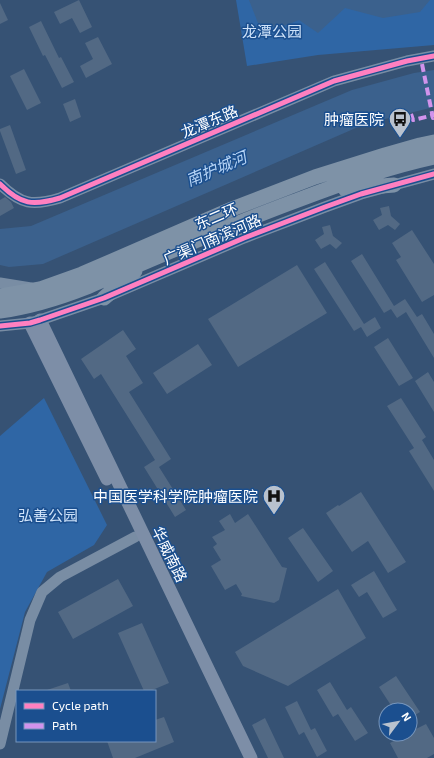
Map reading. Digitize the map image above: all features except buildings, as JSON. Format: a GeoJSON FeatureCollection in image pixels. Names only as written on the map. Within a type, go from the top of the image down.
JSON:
{"type":"FeatureCollection","features":[{"type":"Feature","properties":{"kind":"highway","name":"东二环"},"geometry":{"type":"LineString","coordinates":[[0,296],[40,289],[82,274],[232,209],[308,180],[385,155],[434,142]]}},
{"type":"Feature","properties":{"kind":"highway","name":"东二环"},"geometry":{"type":"LineString","coordinates":[[0,310],[62,296],[87,287],[238,223],[320,191],[389,169],[434,157]]}},
{"type":"Feature","properties":{"kind":"highway"},"geometry":{"type":"LineString","coordinates":[[320,191],[394,184]]}},
{"type":"Feature","properties":{"kind":"highway"},"geometry":{"type":"LineString","coordinates":[[104,298],[146,262]]}},
{"type":"Feature","properties":{"kind":"main road","name":"华威南路"},"geometry":{"type":"LineString","coordinates":[[35,321],[135,537],[243,758]]}},
{"type":"Feature","properties":{"kind":"main road","name":"华威南路"},"geometry":{"type":"LineString","coordinates":[[35,321],[251,758]]}},
{"type":"Feature","properties":{"kind":"street","name":"龙潭东路"},"geometry":{"type":"LineString","coordinates":[[0,184],[10,194],[19,199],[31,202],[46,202],[60,198],[334,81],[407,61],[434,56]]}},
{"type":"Feature","properties":{"kind":"street","name":"广渠门南滨河路"},"geometry":{"type":"LineString","coordinates":[[0,326],[35,321],[104,298],[258,232],[325,207],[394,184],[434,174]]}},
{"type":"Feature","properties":{"kind":"street"},"geometry":{"type":"LineString","coordinates":[[0,283],[40,289]]}},
{"type":"Feature","properties":{"kind":"street"},"geometry":{"type":"LineString","coordinates":[[0,744],[30,620],[42,592],[60,577],[135,537]]}},
{"type":"Feature","properties":{"kind":"green space","name":"龙潭公园"},"geometry":{"type":"Polygon","coordinates":[[[236,0],[434,0],[434,45],[318,55],[247,66],[236,0]]]}},
{"type":"Feature","properties":{"kind":"green space","name":"弘善公园"},"geometry":{"type":"Polygon","coordinates":[[[44,398],[107,525],[94,545],[47,572],[25,612],[0,709],[0,436],[44,398]]]}},
{"type":"Feature","properties":{"kind":"water"},"geometry":{"type":"Polygon","coordinates":[[[249,0],[430,0],[420,12],[383,18],[345,8],[318,33],[299,20],[279,28],[258,23],[249,0]]]}},
{"type":"Feature","properties":{"kind":"water","name":"南护城河"},"geometry":{"type":"Polygon","coordinates":[[[434,70],[434,107],[365,124],[43,264],[9,267],[0,265],[0,229],[31,226],[352,90],[414,73],[434,70]]]}},
{"type":"Feature","properties":{"kind":"marked path"},"geometry":{"type":"LineString","coordinates":[[422,64],[434,118]]}},
{"type":"Feature","properties":{"kind":"marked path"},"geometry":{"type":"LineString","coordinates":[[411,114],[413,120],[434,115]]}},
{"type":"Feature","properties":{"kind":"cycle path"},"geometry":{"type":"LineString","coordinates":[[0,184],[21,200],[35,203],[51,201],[334,81],[407,61],[434,56]]}},
{"type":"Feature","properties":{"kind":"cycle path"},"geometry":{"type":"LineString","coordinates":[[0,326],[30,323],[104,298],[244,238],[325,207],[361,194],[434,174]]}},
{"type":"Feature","properties":{"kind":"place","name":"肿瘤医院"},"geometry":{"type":"Point","coordinates":[400,138]}},
{"type":"Feature","properties":{"kind":"place","name":"中国医学科学院肿瘤医院"},"geometry":{"type":"Point","coordinates":[274,516]}}]}
